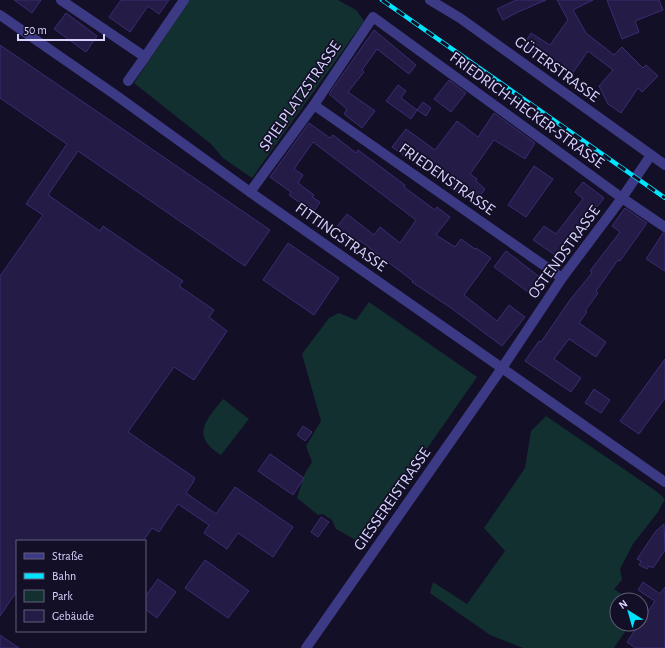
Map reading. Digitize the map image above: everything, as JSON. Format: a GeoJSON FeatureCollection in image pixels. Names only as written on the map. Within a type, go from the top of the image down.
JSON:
{"type":"FeatureCollection","features":[{"type":"Feature","properties":{"kind":"street"},"geometry":{"type":"LineString","coordinates":[[61,0],[145,57]]}},
{"type":"Feature","properties":{"kind":"street"},"geometry":{"type":"LineString","coordinates":[[128,81],[184,0]]}},
{"type":"Feature","properties":{"kind":"street","name":"GÜTERSTRASSE"},"geometry":{"type":"LineString","coordinates":[[430,0],[460,18],[665,164]]}},
{"type":"Feature","properties":{"kind":"street","name":"FITTINGSTRASSE"},"geometry":{"type":"LineString","coordinates":[[0,16],[117,96],[250,192],[665,482]]}},
{"type":"Feature","properties":{"kind":"street","name":"SPIELPLATZSTRASSE"},"geometry":{"type":"LineString","coordinates":[[250,192],[314,105],[373,17]]}},
{"type":"Feature","properties":{"kind":"street","name":"FRIEDRICH-HECKER-STRASSE"},"geometry":{"type":"LineString","coordinates":[[373,17],[622,198],[665,227]]}},
{"type":"Feature","properties":{"kind":"street","name":"FRIEDENSTRASSE"},"geometry":{"type":"LineString","coordinates":[[314,105],[562,278]]}},
{"type":"Feature","properties":{"kind":"street","name":"OSTENDSTRASSE"},"geometry":{"type":"LineString","coordinates":[[502,368],[562,278],[622,198],[651,155]]}},
{"type":"Feature","properties":{"kind":"street","name":"GIESSEREISTRASSE"},"geometry":{"type":"LineString","coordinates":[[306,648],[502,368]]}},
{"type":"Feature","properties":{"kind":"green space"},"geometry":{"type":"Polygon","coordinates":[[[189,0],[338,0],[356,10],[364,21],[252,178],[223,158],[211,144],[134,83],[189,0]]]}},
{"type":"Feature","properties":{"kind":"green space"},"geometry":{"type":"Polygon","coordinates":[[[369,302],[477,377],[361,543],[336,529],[332,520],[323,514],[318,515],[297,498],[305,473],[312,462],[306,446],[321,421],[302,354],[329,318],[339,313],[356,320],[369,302]]]}},
{"type":"Feature","properties":{"kind":"green space"},"geometry":{"type":"Polygon","coordinates":[[[223,399],[249,419],[221,455],[211,448],[206,441],[204,428],[211,414],[223,399]]]}},
{"type":"Feature","properties":{"kind":"green space"},"geometry":{"type":"Polygon","coordinates":[[[546,416],[656,491],[665,499],[658,512],[633,544],[620,569],[622,580],[614,589],[619,592],[609,592],[609,632],[625,632],[614,648],[523,648],[490,635],[430,593],[433,582],[467,604],[505,551],[484,528],[525,468],[531,431],[546,416]]]}},
{"type":"Feature","properties":{"kind":"building"},"geometry":{"type":"Polygon","coordinates":[[[14,0],[41,0],[32,13],[14,0]]]}},
{"type":"Feature","properties":{"kind":"building"},"geometry":{"type":"Polygon","coordinates":[[[121,0],[169,0],[159,14],[148,6],[130,32],[109,17],[121,0]]]}},
{"type":"Feature","properties":{"kind":"building"},"geometry":{"type":"Polygon","coordinates":[[[516,0],[546,0],[503,20],[497,9],[516,0]]]}},
{"type":"Feature","properties":{"kind":"building"},"geometry":{"type":"Polygon","coordinates":[[[557,0],[593,0],[573,10],[586,33],[614,55],[622,47],[643,68],[646,65],[658,76],[642,92],[638,88],[621,113],[608,104],[599,86],[613,70],[588,51],[572,74],[538,50],[535,54],[523,46],[531,33],[550,45],[568,20],[557,0]]]}},
{"type":"Feature","properties":{"kind":"building"},"geometry":{"type":"Polygon","coordinates":[[[607,0],[659,0],[663,10],[635,21],[639,32],[622,39],[607,0]]]}},
{"type":"Feature","properties":{"kind":"building"},"geometry":{"type":"Polygon","coordinates":[[[66,13],[97,36],[86,52],[54,29],[66,13]]]}},
{"type":"Feature","properties":{"kind":"building"},"geometry":{"type":"Polygon","coordinates":[[[374,30],[416,65],[409,74],[377,49],[362,70],[364,72],[348,92],[375,111],[362,128],[344,114],[347,109],[329,94],[374,30]]]}},
{"type":"Feature","properties":{"kind":"building"},"geometry":{"type":"Polygon","coordinates":[[[0,45],[270,230],[245,266],[78,151],[48,195],[100,231],[103,226],[183,281],[179,286],[214,310],[209,317],[227,331],[194,380],[174,367],[128,432],[195,478],[186,493],[216,514],[235,487],[293,527],[273,557],[238,533],[227,549],[204,533],[209,525],[178,504],[159,532],[152,528],[144,540],[16,540],[16,592],[0,616],[0,276],[43,215],[26,204],[67,144],[0,98],[0,45]]]}},
{"type":"Feature","properties":{"kind":"building"},"geometry":{"type":"Polygon","coordinates":[[[449,80],[466,93],[451,112],[434,99],[449,80]]]}},
{"type":"Feature","properties":{"kind":"building"},"geometry":{"type":"Polygon","coordinates":[[[398,85],[406,91],[401,98],[417,110],[411,119],[386,101],[398,85]]]}},
{"type":"Feature","properties":{"kind":"building"},"geometry":{"type":"Polygon","coordinates":[[[423,102],[431,108],[426,116],[417,110],[423,102]]]}},
{"type":"Feature","properties":{"kind":"building"},"geometry":{"type":"Polygon","coordinates":[[[494,113],[535,143],[525,159],[494,140],[470,174],[477,179],[476,181],[485,189],[476,201],[466,194],[464,197],[448,186],[452,180],[423,159],[418,166],[392,147],[406,129],[435,150],[457,121],[478,137],[494,113]]]}},
{"type":"Feature","properties":{"kind":"building"},"geometry":{"type":"Polygon","coordinates":[[[309,123],[330,138],[333,135],[356,153],[358,150],[405,185],[404,187],[435,210],[437,207],[450,217],[436,235],[455,247],[461,239],[491,258],[464,295],[497,321],[509,305],[525,317],[502,346],[451,308],[412,282],[413,281],[359,240],[355,245],[335,229],[347,214],[374,235],[380,227],[400,243],[416,220],[313,142],[294,169],[303,175],[298,183],[314,195],[312,197],[320,202],[315,210],[307,205],[306,207],[289,195],[291,192],[270,177],[309,123]]]}},
{"type":"Feature","properties":{"kind":"building"},"geometry":{"type":"Polygon","coordinates":[[[534,166],[553,179],[526,217],[508,205],[534,166]]]}},
{"type":"Feature","properties":{"kind":"building"},"geometry":{"type":"Polygon","coordinates":[[[583,182],[604,198],[558,257],[533,240],[544,226],[556,234],[583,199],[575,192],[583,182]]]}},
{"type":"Feature","properties":{"kind":"building"},"geometry":{"type":"Polygon","coordinates":[[[625,208],[647,223],[596,291],[598,293],[585,311],[587,312],[579,323],[606,342],[596,357],[569,339],[554,359],[581,378],[571,392],[525,361],[539,341],[541,342],[570,300],[592,273],[590,271],[620,232],[612,226],[625,208]]]}},
{"type":"Feature","properties":{"kind":"building"},"geometry":{"type":"Polygon","coordinates":[[[663,233],[665,233],[665,271],[646,259],[663,233]]]}},
{"type":"Feature","properties":{"kind":"building"},"geometry":{"type":"Polygon","coordinates":[[[288,243],[339,278],[314,315],[263,280],[288,243]]]}},
{"type":"Feature","properties":{"kind":"building"},"geometry":{"type":"Polygon","coordinates":[[[506,251],[546,282],[535,297],[494,267],[506,251]]]}},
{"type":"Feature","properties":{"kind":"building"},"geometry":{"type":"Polygon","coordinates":[[[665,359],[665,398],[639,434],[620,421],[665,359]]]}},
{"type":"Feature","properties":{"kind":"building"},"geometry":{"type":"Polygon","coordinates":[[[594,389],[610,400],[601,413],[585,403],[594,389]]]}},
{"type":"Feature","properties":{"kind":"building"},"geometry":{"type":"Polygon","coordinates":[[[303,426],[312,432],[305,441],[297,435],[303,426]]]}},
{"type":"Feature","properties":{"kind":"building"},"geometry":{"type":"Polygon","coordinates":[[[270,454],[304,478],[293,495],[258,471],[270,454]]]}},
{"type":"Feature","properties":{"kind":"building"},"geometry":{"type":"Polygon","coordinates":[[[321,517],[329,522],[318,537],[311,532],[321,517]]]}},
{"type":"Feature","properties":{"kind":"building"},"geometry":{"type":"Polygon","coordinates":[[[664,524],[665,550],[653,568],[649,566],[647,569],[639,565],[641,561],[637,559],[656,531],[664,524]]]}},
{"type":"Feature","properties":{"kind":"building"},"geometry":{"type":"Polygon","coordinates":[[[205,560],[249,591],[228,618],[185,588],[205,560]]]}},
{"type":"Feature","properties":{"kind":"building"},"geometry":{"type":"Polygon","coordinates":[[[158,579],[176,592],[157,618],[146,610],[146,596],[158,579]]]}},
{"type":"Feature","properties":{"kind":"building"},"geometry":{"type":"Polygon","coordinates":[[[643,582],[660,594],[665,587],[665,648],[635,648],[627,642],[634,632],[649,632],[649,610],[655,601],[649,597],[649,592],[641,592],[638,590],[643,582]]]}},
{"type":"Feature","properties":{"kind":"building"},"geometry":{"type":"Polygon","coordinates":[[[0,635],[19,648],[0,648],[0,635]]]}},
{"type":"Feature","properties":{"kind":"railway"},"geometry":{"type":"LineString","coordinates":[[382,0],[665,198]]}}]}
